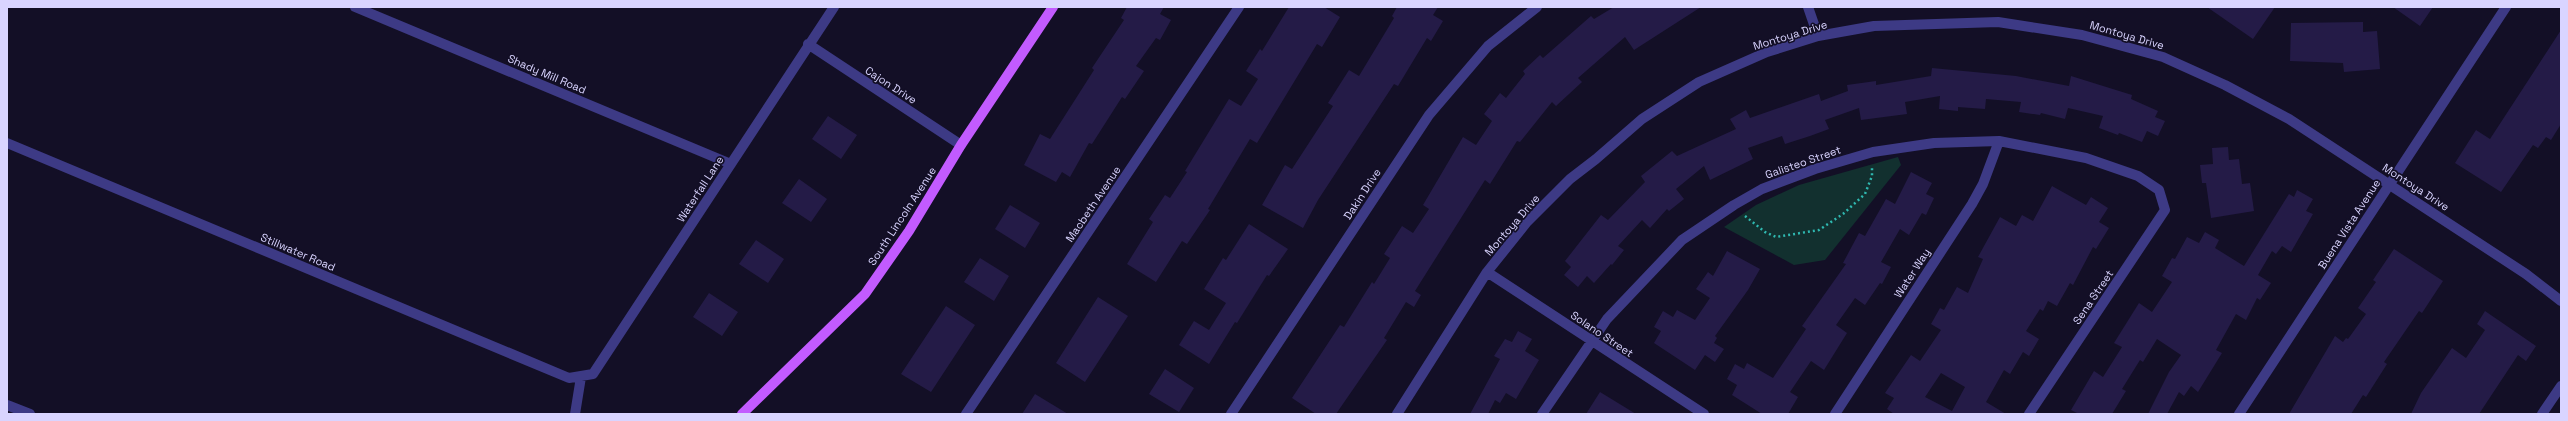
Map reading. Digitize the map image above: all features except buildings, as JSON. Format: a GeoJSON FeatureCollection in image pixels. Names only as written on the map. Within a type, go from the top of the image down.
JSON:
{"type":"FeatureCollection","features":[{"type":"Feature","properties":{"kind":"main road","name":"South Lincoln Avenue"},"geometry":{"type":"LineString","coordinates":[[742,414],[865,294],[909,231],[961,145],[1053,7]]}},
{"type":"Feature","properties":{"kind":"street","name":"Shady Mill Road"},"geometry":{"type":"LineString","coordinates":[[355,7],[731,164]]}},
{"type":"Feature","properties":{"kind":"street","name":"Waterfall Lane"},"geometry":{"type":"LineString","coordinates":[[581,377],[593,374],[808,44],[834,7]]}},
{"type":"Feature","properties":{"kind":"street","name":"Macbeth Avenue"},"geometry":{"type":"LineString","coordinates":[[966,414],[1239,7]]}},
{"type":"Feature","properties":{"kind":"street","name":"Dakin Drive"},"geometry":{"type":"LineString","coordinates":[[1231,414],[1429,114],[1488,46],[1536,7]]}},
{"type":"Feature","properties":{"kind":"street"},"geometry":{"type":"LineString","coordinates":[[1808,7],[1818,36]]}},
{"type":"Feature","properties":{"kind":"street","name":"Buena Vista Avenue"},"geometry":{"type":"LineString","coordinates":[[2239,414],[2506,7]]}},
{"type":"Feature","properties":{"kind":"street","name":"Montoya Drive"},"geometry":{"type":"LineString","coordinates":[[1397,414],[1487,272],[1527,222],[1570,179],[1642,119],[1699,82],[1767,52],[1818,36],[1874,26],[1998,22],[2082,35],[2163,58],[2225,85],[2289,119],[2526,274],[2561,301]]}},
{"type":"Feature","properties":{"kind":"street","name":"Cajon Drive"},"geometry":{"type":"LineString","coordinates":[[808,44],[961,145]]}},
{"type":"Feature","properties":{"kind":"street","name":"Galisteo Street"},"geometry":{"type":"LineString","coordinates":[[1542,414],[1590,341],[1607,319],[1682,240],[1734,205],[1762,189],[1815,169],[1873,152],[1934,143],[1999,141],[2086,158],[2138,176],[2159,190]]}},
{"type":"Feature","properties":{"kind":"street","name":"Water Way"},"geometry":{"type":"LineString","coordinates":[[1835,414],[1972,204],[1984,184],[1999,141]]}},
{"type":"Feature","properties":{"kind":"street","name":"Stillwater Road"},"geometry":{"type":"LineString","coordinates":[[7,143],[569,378],[581,377]]}},
{"type":"Feature","properties":{"kind":"street","name":"Sena Street"},"geometry":{"type":"LineString","coordinates":[[2029,414],[2165,210],[2159,190]]}},
{"type":"Feature","properties":{"kind":"street","name":"Solano Street"},"geometry":{"type":"LineString","coordinates":[[1487,272],[1590,341],[1704,414]]}},
{"type":"Feature","properties":{"kind":"street"},"geometry":{"type":"LineString","coordinates":[[575,414],[581,377]]}},
{"type":"Feature","properties":{"kind":"street"},"geometry":{"type":"LineString","coordinates":[[2542,414],[2561,386]]}},
{"type":"Feature","properties":{"kind":"street"},"geometry":{"type":"LineString","coordinates":[[7,405],[30,414]]}},
{"type":"Feature","properties":{"kind":"path"},"geometry":{"type":"LineString","coordinates":[[1745,216],[1765,232],[1776,237],[1819,230],[1844,214],[1865,194],[1872,176],[1872,167]]}},
{"type":"Feature","properties":{"kind":"green space"},"geometry":{"type":"Polygon","coordinates":[[[1898,157],[1901,165],[1825,260],[1794,265],[1724,227],[1756,205],[1799,185],[1898,157]]]}}]}
